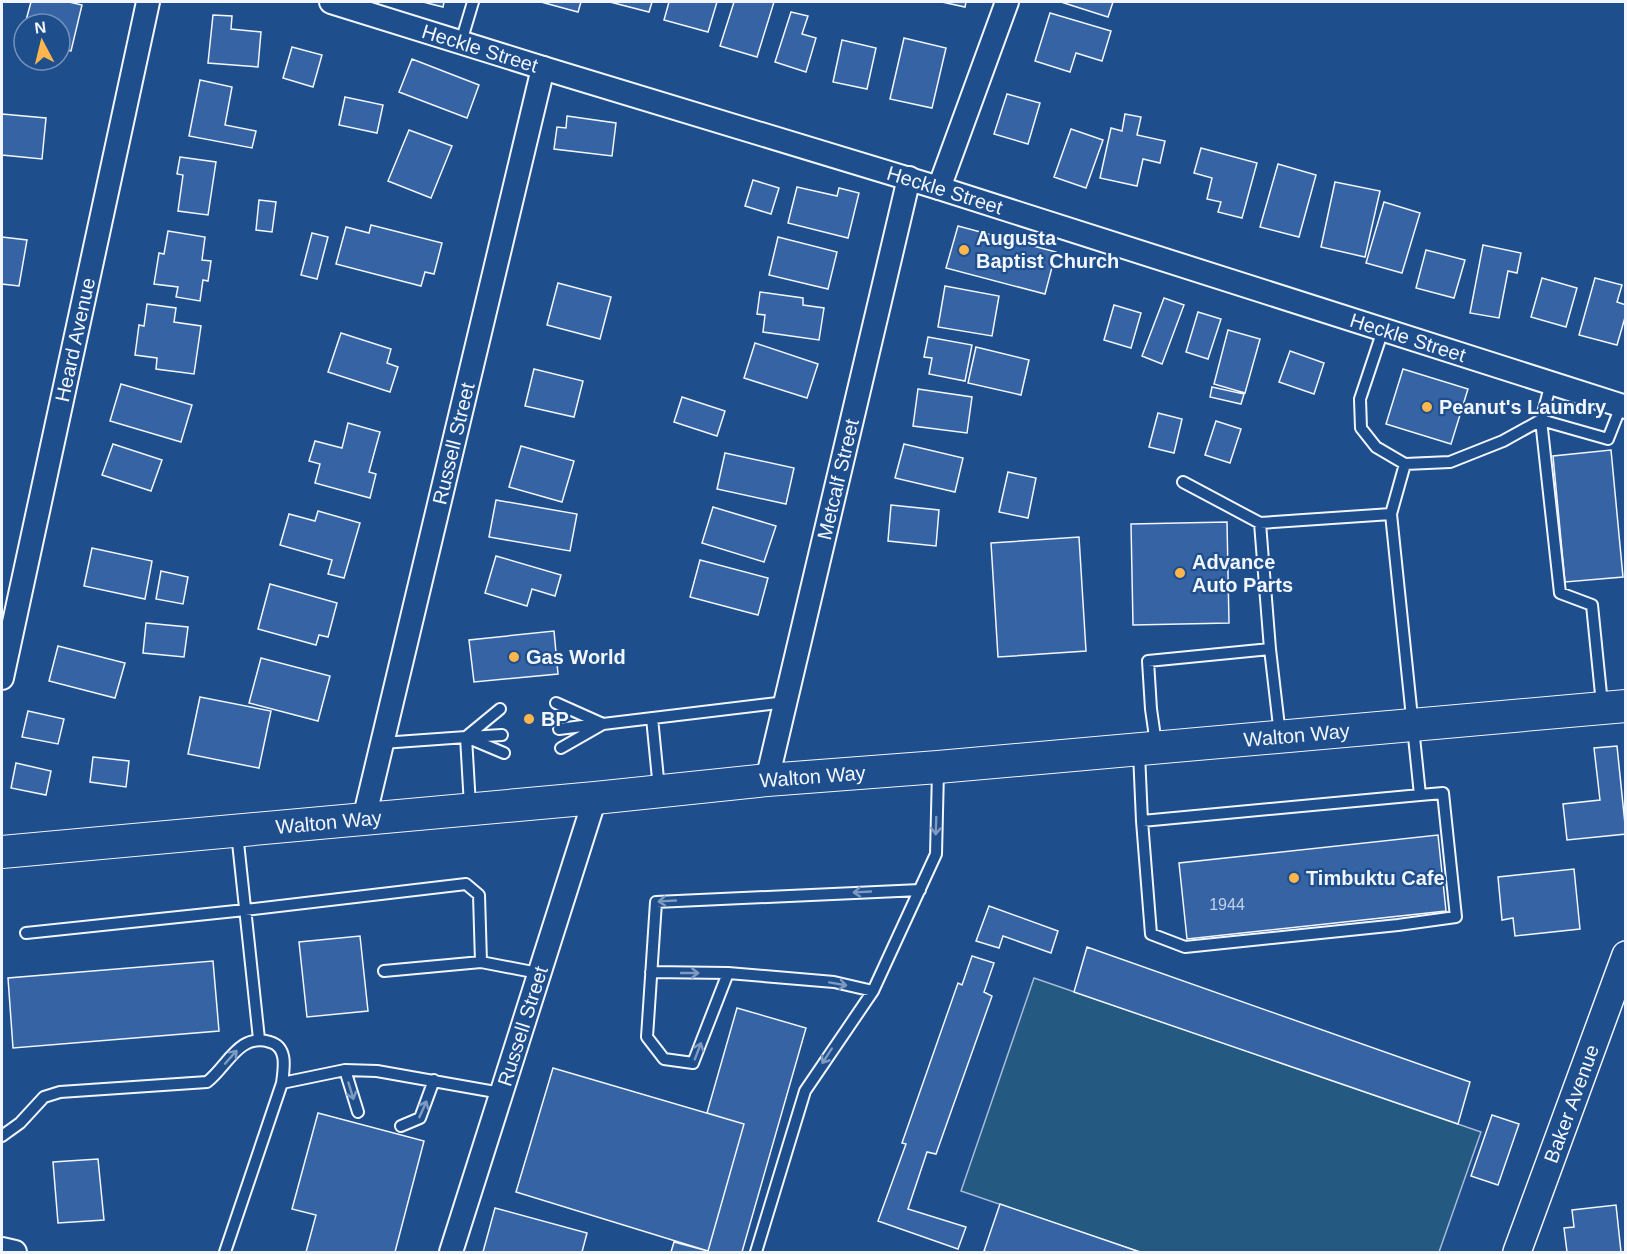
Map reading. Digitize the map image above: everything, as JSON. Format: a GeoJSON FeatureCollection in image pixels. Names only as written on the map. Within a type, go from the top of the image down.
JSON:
{"type":"FeatureCollection","features":[{"type":"Feature","properties":{"kind":"main road","name":"Walton Way"},"geometry":{"type":"LineString","coordinates":[[2,852],[595,798],[767,780],[1614,707]]}},
{"type":"Feature","properties":{"kind":"street","name":"Heard Avenue"},"geometry":{"type":"LineString","coordinates":[[2,678],[148,2]]}},
{"type":"Feature","properties":{"kind":"street","name":"Heckle Street"},"geometry":{"type":"LineString","coordinates":[[331,2],[909,178],[1623,406]]}},
{"type":"Feature","properties":{"kind":"street"},"geometry":{"type":"LineString","coordinates":[[939,188],[1007,2]]}},
{"type":"Feature","properties":{"kind":"street","name":"Russell Street"},"geometry":{"type":"LineString","coordinates":[[364,819],[543,68]]}},
{"type":"Feature","properties":{"kind":"street","name":"Metcalf Street"},"geometry":{"type":"LineString","coordinates":[[767,780],[909,178]]}},
{"type":"Feature","properties":{"kind":"street","name":"Russell Street"},"geometry":{"type":"LineString","coordinates":[[451,1252],[595,798]]}},
{"type":"Feature","properties":{"kind":"street","name":"Baker Avenue"},"geometry":{"type":"LineString","coordinates":[[1517,1252],[1626,955]]}},
{"type":"Feature","properties":{"kind":"street"},"geometry":{"type":"LineString","coordinates":[[2,1249],[15,1252]]}},
{"type":"Feature","properties":{"kind":"lane"},"geometry":{"type":"LineString","coordinates":[[461,42],[473,2]]}},
{"type":"Feature","properties":{"kind":"lane"},"geometry":{"type":"LineString","coordinates":[[1383,330],[1360,399],[1361,428],[1376,447],[1404,464],[1450,462],[1503,441],[1541,420],[1608,439],[1623,406]]}},
{"type":"Feature","properties":{"kind":"lane"},"geometry":{"type":"LineString","coordinates":[[1551,383],[1541,420],[1560,592],[1592,605],[1614,707]]}},
{"type":"Feature","properties":{"kind":"lane"},"geometry":{"type":"LineString","coordinates":[[1404,464],[1391,514],[1420,795]]}},
{"type":"Feature","properties":{"kind":"lane"},"geometry":{"type":"LineString","coordinates":[[1183,482],[1260,523],[1391,514]]}},
{"type":"Feature","properties":{"kind":"lane"},"geometry":{"type":"LineString","coordinates":[[1260,523],[1270,649],[1280,736]]}},
{"type":"Feature","properties":{"kind":"lane"},"geometry":{"type":"LineString","coordinates":[[1142,821],[1443,793],[1456,917],[1398,926],[1185,947],[1151,934],[1142,821],[1151,709],[1148,661],[1270,649]]}},
{"type":"Feature","properties":{"kind":"lane"},"geometry":{"type":"LineString","coordinates":[[559,729],[786,702]]}},
{"type":"Feature","properties":{"kind":"lane"},"geometry":{"type":"LineString","coordinates":[[556,703],[603,724]]}},
{"type":"Feature","properties":{"kind":"lane"},"geometry":{"type":"LineString","coordinates":[[466,737],[500,709]]}},
{"type":"Feature","properties":{"kind":"lane"},"geometry":{"type":"LineString","coordinates":[[652,718],[659,791]]}},
{"type":"Feature","properties":{"kind":"lane"},"geometry":{"type":"LineString","coordinates":[[561,748],[603,724]]}},
{"type":"Feature","properties":{"kind":"lane"},"geometry":{"type":"LineString","coordinates":[[382,743],[502,735]]}},
{"type":"Feature","properties":{"kind":"lane"},"geometry":{"type":"LineString","coordinates":[[466,737],[504,753]]}},
{"type":"Feature","properties":{"kind":"lane"},"geometry":{"type":"LineString","coordinates":[[466,737],[471,809]]}},
{"type":"Feature","properties":{"kind":"lane"},"geometry":{"type":"LineString","coordinates":[[756,1252],[805,1091],[873,991],[936,854],[938,767]]}},
{"type":"Feature","properties":{"kind":"lane"},"geometry":{"type":"LineString","coordinates":[[236,830],[259,1039]]}},
{"type":"Feature","properties":{"kind":"lane"},"geometry":{"type":"LineString","coordinates":[[26,933],[466,884],[479,895],[482,962]]}},
{"type":"Feature","properties":{"kind":"lane"},"geometry":{"type":"LineString","coordinates":[[728,973],[693,1063],[664,1059],[647,1037],[656,902],[920,890]]}},
{"type":"Feature","properties":{"kind":"lane"},"geometry":{"type":"LineString","coordinates":[[384,971],[482,962],[538,974]]}},
{"type":"Feature","properties":{"kind":"lane"},"geometry":{"type":"LineString","coordinates":[[651,972],[728,973],[834,982],[873,991]]}},
{"type":"Feature","properties":{"kind":"lane"},"geometry":{"type":"LineString","coordinates":[[2,1136],[20,1123],[44,1097],[60,1092],[207,1082],[217,1075],[231,1055],[247,1042],[259,1039],[274,1043],[283,1052],[282,1083],[225,1252]]}},
{"type":"Feature","properties":{"kind":"lane"},"geometry":{"type":"LineString","coordinates":[[282,1083],[345,1070],[377,1071],[501,1094]]}},
{"type":"Feature","properties":{"kind":"lane"},"geometry":{"type":"LineString","coordinates":[[345,1070],[358,1112]]}},
{"type":"Feature","properties":{"kind":"lane"},"geometry":{"type":"LineString","coordinates":[[401,1126],[420,1118],[434,1080]]}},
{"type":"Feature","properties":{"kind":"shaded area"},"geometry":{"type":"Polygon","coordinates":[[[1034,978],[1481,1132],[1439,1252],[1140,1252],[961,1191],[1034,978]]]}},
{"type":"Feature","properties":{"kind":"building"},"geometry":{"type":"Polygon","coordinates":[[[31,2],[69,2],[82,5],[72,47],[72,12],[28,12],[31,2]]]}},
{"type":"Feature","properties":{"kind":"building"},"geometry":{"type":"Polygon","coordinates":[[[423,2],[444,2],[443,7],[423,2]]]}},
{"type":"Feature","properties":{"kind":"building"},"geometry":{"type":"Polygon","coordinates":[[[541,2],[581,2],[578,12],[541,2]]]}},
{"type":"Feature","properties":{"kind":"building"},"geometry":{"type":"Polygon","coordinates":[[[610,2],[652,2],[649,12],[610,2]]]}},
{"type":"Feature","properties":{"kind":"building"},"geometry":{"type":"Polygon","coordinates":[[[669,2],[717,2],[708,32],[664,20],[669,2]]]}},
{"type":"Feature","properties":{"kind":"building"},"geometry":{"type":"Polygon","coordinates":[[[734,2],[774,2],[757,57],[720,46],[734,2]]]}},
{"type":"Feature","properties":{"kind":"building"},"geometry":{"type":"Polygon","coordinates":[[[942,2],[966,2],[965,7],[942,2]]]}},
{"type":"Feature","properties":{"kind":"building"},"geometry":{"type":"Polygon","coordinates":[[[1061,2],[1113,2],[1108,17],[1061,2]]]}},
{"type":"Feature","properties":{"kind":"building"},"geometry":{"type":"Polygon","coordinates":[[[791,12],[808,16],[802,34],[816,38],[806,72],[775,62],[791,12]]]}},
{"type":"Feature","properties":{"kind":"building"},"geometry":{"type":"Polygon","coordinates":[[[1050,13],[1111,31],[1102,61],[1076,53],[1070,72],[1035,61],[1050,13]]]}},
{"type":"Feature","properties":{"kind":"building"},"geometry":{"type":"Polygon","coordinates":[[[213,15],[232,16],[231,29],[261,32],[258,67],[208,63],[213,15]]]}},
{"type":"Feature","properties":{"kind":"building"},"geometry":{"type":"Polygon","coordinates":[[[904,38],[946,48],[932,108],[890,99],[904,38]]]}},
{"type":"Feature","properties":{"kind":"building"},"geometry":{"type":"Polygon","coordinates":[[[842,40],[876,48],[867,89],[833,82],[842,40]]]}},
{"type":"Feature","properties":{"kind":"building"},"geometry":{"type":"Polygon","coordinates":[[[292,47],[322,55],[313,87],[283,78],[292,47]]]}},
{"type":"Feature","properties":{"kind":"building"},"geometry":{"type":"Polygon","coordinates":[[[412,59],[479,85],[467,118],[399,92],[412,59]]]}},
{"type":"Feature","properties":{"kind":"building"},"geometry":{"type":"Polygon","coordinates":[[[200,80],[232,87],[225,125],[256,131],[252,148],[189,136],[200,80]]]}},
{"type":"Feature","properties":{"kind":"building"},"geometry":{"type":"Polygon","coordinates":[[[1007,94],[1040,103],[1028,144],[994,134],[1007,94]]]}},
{"type":"Feature","properties":{"kind":"building"},"geometry":{"type":"Polygon","coordinates":[[[345,97],[383,105],[377,133],[339,125],[345,97]]]}},
{"type":"Feature","properties":{"kind":"building"},"geometry":{"type":"Polygon","coordinates":[[[2,114],[46,118],[42,159],[2,155],[2,114]]]}},
{"type":"Feature","properties":{"kind":"building"},"geometry":{"type":"Polygon","coordinates":[[[1125,114],[1141,117],[1137,135],[1165,141],[1160,163],[1143,159],[1137,186],[1100,178],[1111,128],[1122,131],[1125,114]]]}},
{"type":"Feature","properties":{"kind":"building"},"geometry":{"type":"Polygon","coordinates":[[[567,116],[616,123],[612,156],[554,149],[557,127],[566,128],[567,116]]]}},
{"type":"Feature","properties":{"kind":"building"},"geometry":{"type":"Polygon","coordinates":[[[1071,129],[1103,140],[1086,188],[1054,177],[1071,129]]]}},
{"type":"Feature","properties":{"kind":"building"},"geometry":{"type":"Polygon","coordinates":[[[409,130],[452,146],[431,198],[388,181],[409,130]]]}},
{"type":"Feature","properties":{"kind":"building"},"geometry":{"type":"Polygon","coordinates":[[[1201,148],[1257,163],[1242,218],[1218,212],[1221,202],[1207,199],[1212,178],[1194,173],[1201,148]]]}},
{"type":"Feature","properties":{"kind":"building"},"geometry":{"type":"Polygon","coordinates":[[[180,157],[216,162],[208,215],[178,211],[183,175],[177,174],[180,157]]]}},
{"type":"Feature","properties":{"kind":"building"},"geometry":{"type":"Polygon","coordinates":[[[1278,164],[1316,175],[1299,237],[1260,227],[1278,164]]]}},
{"type":"Feature","properties":{"kind":"building"},"geometry":{"type":"Polygon","coordinates":[[[753,180],[779,188],[771,214],[745,206],[753,180]]]}},
{"type":"Feature","properties":{"kind":"building"},"geometry":{"type":"Polygon","coordinates":[[[1335,182],[1380,191],[1365,257],[1321,247],[1335,182]]]}},
{"type":"Feature","properties":{"kind":"building"},"geometry":{"type":"Polygon","coordinates":[[[797,187],[837,196],[839,188],[859,193],[848,238],[788,223],[797,187]]]}},
{"type":"Feature","properties":{"kind":"building"},"geometry":{"type":"Polygon","coordinates":[[[259,200],[276,202],[272,232],[256,230],[259,200]]]}},
{"type":"Feature","properties":{"kind":"building"},"geometry":{"type":"Polygon","coordinates":[[[1384,202],[1420,213],[1402,273],[1366,263],[1384,202]]]}},
{"type":"Feature","properties":{"kind":"building"},"geometry":{"type":"Polygon","coordinates":[[[371,225],[442,243],[434,274],[425,272],[421,286],[336,264],[346,227],[369,233],[371,225]]]}},
{"type":"Feature","properties":{"kind":"building"},"geometry":{"type":"Polygon","coordinates":[[[958,226],[1056,252],[1045,294],[946,268],[958,226]]]}},
{"type":"Feature","properties":{"kind":"building"},"geometry":{"type":"Polygon","coordinates":[[[168,231],[205,237],[202,260],[211,261],[208,281],[203,280],[200,301],[176,297],[178,287],[154,284],[159,253],[164,254],[168,231]]]}},
{"type":"Feature","properties":{"kind":"building"},"geometry":{"type":"Polygon","coordinates":[[[312,233],[328,237],[317,279],[301,275],[312,233]]]}},
{"type":"Feature","properties":{"kind":"building"},"geometry":{"type":"Polygon","coordinates":[[[2,237],[27,240],[19,286],[2,284],[2,237]]]}},
{"type":"Feature","properties":{"kind":"building"},"geometry":{"type":"Polygon","coordinates":[[[778,237],[837,252],[828,289],[769,275],[778,237]]]}},
{"type":"Feature","properties":{"kind":"building"},"geometry":{"type":"Polygon","coordinates":[[[1483,245],[1521,253],[1517,273],[1508,271],[1499,318],[1470,313],[1483,245]]]}},
{"type":"Feature","properties":{"kind":"building"},"geometry":{"type":"Polygon","coordinates":[[[1426,250],[1465,260],[1454,298],[1416,288],[1426,250]]]}},
{"type":"Feature","properties":{"kind":"building"},"geometry":{"type":"Polygon","coordinates":[[[1542,278],[1577,288],[1566,327],[1531,317],[1542,278]]]}},
{"type":"Feature","properties":{"kind":"building"},"geometry":{"type":"Polygon","coordinates":[[[1595,278],[1622,285],[1617,302],[1626,305],[1626,314],[1617,345],[1579,335],[1595,278]]]}},
{"type":"Feature","properties":{"kind":"building"},"geometry":{"type":"Polygon","coordinates":[[[558,283],[611,297],[600,339],[547,325],[558,283]]]}},
{"type":"Feature","properties":{"kind":"building"},"geometry":{"type":"Polygon","coordinates":[[[945,286],[999,296],[992,336],[938,327],[945,286]]]}},
{"type":"Feature","properties":{"kind":"building"},"geometry":{"type":"Polygon","coordinates":[[[760,292],[803,298],[803,305],[824,308],[819,340],[763,332],[765,315],[757,314],[760,292]]]}},
{"type":"Feature","properties":{"kind":"building"},"geometry":{"type":"Polygon","coordinates":[[[1164,298],[1184,305],[1162,364],[1142,356],[1164,298]]]}},
{"type":"Feature","properties":{"kind":"building"},"geometry":{"type":"Polygon","coordinates":[[[147,304],[176,308],[174,322],[201,326],[194,374],[156,369],[157,358],[135,355],[139,325],[144,326],[147,304]]]}},
{"type":"Feature","properties":{"kind":"building"},"geometry":{"type":"Polygon","coordinates":[[[1114,305],[1141,313],[1131,348],[1104,340],[1114,305]]]}},
{"type":"Feature","properties":{"kind":"building"},"geometry":{"type":"Polygon","coordinates":[[[1198,312],[1221,319],[1208,359],[1186,352],[1198,312]]]}},
{"type":"Feature","properties":{"kind":"building"},"geometry":{"type":"Polygon","coordinates":[[[1228,330],[1260,339],[1245,393],[1214,384],[1228,330]]]}},
{"type":"Feature","properties":{"kind":"building"},"geometry":{"type":"Polygon","coordinates":[[[341,333],[391,349],[387,363],[398,367],[390,392],[328,372],[341,333]]]}},
{"type":"Feature","properties":{"kind":"building"},"geometry":{"type":"Polygon","coordinates":[[[928,337],[972,345],[965,381],[929,374],[932,358],[924,357],[928,337]]]}},
{"type":"Feature","properties":{"kind":"building"},"geometry":{"type":"Polygon","coordinates":[[[755,343],[818,364],[807,398],[744,378],[755,343]]]}},
{"type":"Feature","properties":{"kind":"building"},"geometry":{"type":"Polygon","coordinates":[[[976,347],[1029,360],[1021,395],[968,383],[976,347]]]}},
{"type":"Feature","properties":{"kind":"building"},"geometry":{"type":"Polygon","coordinates":[[[1290,351],[1324,363],[1314,394],[1279,382],[1290,351]]]}},
{"type":"Feature","properties":{"kind":"building"},"geometry":{"type":"Polygon","coordinates":[[[534,369],[583,381],[574,417],[525,406],[534,369]]]}},
{"type":"Feature","properties":{"kind":"building","name":"Peanut's Laundry"},"geometry":{"type":"Polygon","coordinates":[[[1403,369],[1468,389],[1451,444],[1386,424],[1403,369]]]}},
{"type":"Feature","properties":{"kind":"building"},"geometry":{"type":"Polygon","coordinates":[[[121,384],[192,405],[181,442],[110,421],[121,384]]]}},
{"type":"Feature","properties":{"kind":"building"},"geometry":{"type":"Polygon","coordinates":[[[1212,387],[1244,394],[1241,404],[1210,397],[1212,387]]]}},
{"type":"Feature","properties":{"kind":"building"},"geometry":{"type":"Polygon","coordinates":[[[918,389],[972,397],[967,433],[913,426],[918,389]]]}},
{"type":"Feature","properties":{"kind":"building"},"geometry":{"type":"Polygon","coordinates":[[[682,397],[725,411],[717,436],[674,422],[682,397]]]}},
{"type":"Feature","properties":{"kind":"building"},"geometry":{"type":"Polygon","coordinates":[[[1158,413],[1182,419],[1174,453],[1149,447],[1158,413]]]}},
{"type":"Feature","properties":{"kind":"building"},"geometry":{"type":"Polygon","coordinates":[[[1216,421],[1241,429],[1230,463],[1205,455],[1216,421]]]}},
{"type":"Feature","properties":{"kind":"building"},"geometry":{"type":"Polygon","coordinates":[[[348,423],[380,432],[369,472],[376,474],[370,498],[315,483],[320,464],[309,461],[315,441],[342,448],[348,423]]]}},
{"type":"Feature","properties":{"kind":"building"},"geometry":{"type":"Polygon","coordinates":[[[113,444],[162,460],[151,491],[102,475],[113,444]]]}},
{"type":"Feature","properties":{"kind":"building"},"geometry":{"type":"Polygon","coordinates":[[[904,444],[963,458],[955,492],[895,478],[904,444]]]}},
{"type":"Feature","properties":{"kind":"building"},"geometry":{"type":"Polygon","coordinates":[[[521,446],[574,461],[562,502],[509,487],[521,446]]]}},
{"type":"Feature","properties":{"kind":"building"},"geometry":{"type":"Polygon","coordinates":[[[1611,450],[1623,577],[1565,582],[1553,456],[1611,450]]]}},
{"type":"Feature","properties":{"kind":"building"},"geometry":{"type":"Polygon","coordinates":[[[725,453],[794,468],[786,504],[717,489],[725,453]]]}},
{"type":"Feature","properties":{"kind":"building"},"geometry":{"type":"Polygon","coordinates":[[[1008,472],[1036,478],[1028,518],[999,512],[1008,472]]]}},
{"type":"Feature","properties":{"kind":"building"},"geometry":{"type":"Polygon","coordinates":[[[496,500],[577,514],[570,551],[489,537],[496,500]]]}},
{"type":"Feature","properties":{"kind":"building"},"geometry":{"type":"Polygon","coordinates":[[[891,505],[939,510],[936,546],[888,541],[891,505]]]}},
{"type":"Feature","properties":{"kind":"building"},"geometry":{"type":"Polygon","coordinates":[[[713,507],[776,526],[764,562],[702,543],[713,507]]]}},
{"type":"Feature","properties":{"kind":"building"},"geometry":{"type":"Polygon","coordinates":[[[318,511],[360,523],[344,578],[328,574],[332,560],[280,545],[289,514],[315,521],[318,511]]]}},
{"type":"Feature","properties":{"kind":"building","name":"Advance Auto Parts"},"geometry":{"type":"Polygon","coordinates":[[[1227,522],[1229,623],[1133,625],[1131,524],[1227,522]]]}},
{"type":"Feature","properties":{"kind":"building"},"geometry":{"type":"Polygon","coordinates":[[[1079,537],[1086,651],[998,657],[991,543],[1079,537]]]}},
{"type":"Feature","properties":{"kind":"building"},"geometry":{"type":"Polygon","coordinates":[[[92,548],[152,561],[145,599],[84,586],[92,548]]]}},
{"type":"Feature","properties":{"kind":"building"},"geometry":{"type":"Polygon","coordinates":[[[496,556],[561,575],[555,596],[532,589],[527,606],[485,593],[496,556]]]}},
{"type":"Feature","properties":{"kind":"building"},"geometry":{"type":"Polygon","coordinates":[[[700,560],[768,578],[758,615],[690,597],[700,560]]]}},
{"type":"Feature","properties":{"kind":"building"},"geometry":{"type":"Polygon","coordinates":[[[161,571],[188,577],[183,604],[156,599],[161,571]]]}},
{"type":"Feature","properties":{"kind":"building"},"geometry":{"type":"Polygon","coordinates":[[[270,584],[337,603],[328,637],[319,635],[316,645],[258,629],[270,584]]]}},
{"type":"Feature","properties":{"kind":"building"},"geometry":{"type":"Polygon","coordinates":[[[146,623],[188,627],[184,657],[143,653],[146,623]]]}},
{"type":"Feature","properties":{"kind":"building","name":"Gas World"},"geometry":{"type":"Polygon","coordinates":[[[554,631],[558,674],[474,682],[469,640],[554,631]]]}},
{"type":"Feature","properties":{"kind":"building"},"geometry":{"type":"Polygon","coordinates":[[[58,646],[125,663],[115,698],[49,681],[58,646]]]}},
{"type":"Feature","properties":{"kind":"building"},"geometry":{"type":"Polygon","coordinates":[[[261,658],[330,676],[318,721],[249,703],[261,658]]]}},
{"type":"Feature","properties":{"kind":"building"},"geometry":{"type":"Polygon","coordinates":[[[200,697],[271,711],[259,768],[188,754],[200,697]]]}},
{"type":"Feature","properties":{"kind":"building"},"geometry":{"type":"Polygon","coordinates":[[[28,711],[64,719],[58,744],[22,737],[28,711]]]}},
{"type":"Feature","properties":{"kind":"building"},"geometry":{"type":"Polygon","coordinates":[[[1617,746],[1626,834],[1567,840],[1563,804],[1600,800],[1594,748],[1617,746]]]}},
{"type":"Feature","properties":{"kind":"building"},"geometry":{"type":"Polygon","coordinates":[[[93,757],[129,761],[126,787],[90,782],[93,757]]]}},
{"type":"Feature","properties":{"kind":"building"},"geometry":{"type":"Polygon","coordinates":[[[16,763],[51,771],[46,795],[11,788],[16,763]]]}},
{"type":"Feature","properties":{"kind":"building"},"geometry":{"type":"Polygon","coordinates":[[[1438,835],[1446,911],[1187,939],[1179,863],[1438,835]]]}},
{"type":"Feature","properties":{"kind":"building"},"geometry":{"type":"Polygon","coordinates":[[[1574,869],[1580,929],[1515,936],[1513,918],[1502,920],[1498,877],[1574,869]]]}},
{"type":"Feature","properties":{"kind":"building"},"geometry":{"type":"Polygon","coordinates":[[[989,906],[1058,931],[1051,953],[1003,936],[999,948],[976,941],[989,906]]]}},
{"type":"Feature","properties":{"kind":"building"},"geometry":{"type":"Polygon","coordinates":[[[360,936],[368,1011],[307,1017],[299,942],[360,936]]]}},
{"type":"Feature","properties":{"kind":"building"},"geometry":{"type":"Polygon","coordinates":[[[1087,947],[1470,1082],[1458,1124],[1074,992],[1087,947]]]}},
{"type":"Feature","properties":{"kind":"building"},"geometry":{"type":"Polygon","coordinates":[[[972,956],[994,963],[984,992],[992,996],[936,1154],[927,1152],[908,1209],[966,1227],[958,1249],[878,1221],[906,1144],[902,1143],[958,983],[962,985],[972,956]]]}},
{"type":"Feature","properties":{"kind":"building"},"geometry":{"type":"Polygon","coordinates":[[[213,961],[219,1031],[13,1048],[8,978],[213,961]]]}},
{"type":"Feature","properties":{"kind":"building"},"geometry":{"type":"Polygon","coordinates":[[[737,1008],[806,1028],[742,1252],[671,1252],[674,1242],[708,1251],[744,1124],[707,1113],[737,1008]]]}},
{"type":"Feature","properties":{"kind":"building"},"geometry":{"type":"Polygon","coordinates":[[[553,1068],[744,1124],[708,1251],[516,1192],[553,1068]]]}},
{"type":"Feature","properties":{"kind":"building"},"geometry":{"type":"Polygon","coordinates":[[[318,1113],[424,1141],[395,1252],[306,1252],[316,1215],[292,1209],[318,1113]]]}},
{"type":"Feature","properties":{"kind":"building"},"geometry":{"type":"Polygon","coordinates":[[[1492,1115],[1519,1124],[1498,1185],[1471,1176],[1492,1115]]]}},
{"type":"Feature","properties":{"kind":"building"},"geometry":{"type":"Polygon","coordinates":[[[98,1159],[104,1220],[58,1223],[53,1162],[98,1159]]]}},
{"type":"Feature","properties":{"kind":"building"},"geometry":{"type":"Polygon","coordinates":[[[1000,1204],[1140,1252],[984,1251],[1000,1204]]]}},
{"type":"Feature","properties":{"kind":"building"},"geometry":{"type":"Polygon","coordinates":[[[1616,1205],[1621,1252],[1567,1252],[1564,1228],[1574,1227],[1572,1210],[1616,1205]]]}},
{"type":"Feature","properties":{"kind":"building"},"geometry":{"type":"Polygon","coordinates":[[[495,1208],[587,1233],[582,1252],[483,1252],[495,1208]]]}},
{"type":"Feature","properties":{"kind":"place","name":"Augusta Baptist Church"},"geometry":{"type":"Point","coordinates":[964,250]}},
{"type":"Feature","properties":{"kind":"place","name":"Peanut's Laundry"},"geometry":{"type":"Point","coordinates":[1427,407]}},
{"type":"Feature","properties":{"kind":"place","name":"Advance Auto Parts"},"geometry":{"type":"Point","coordinates":[1180,573]}},
{"type":"Feature","properties":{"kind":"place","name":"Gas World"},"geometry":{"type":"Point","coordinates":[514,657]}},
{"type":"Feature","properties":{"kind":"place","name":"BP"},"geometry":{"type":"Point","coordinates":[529,719]}},
{"type":"Feature","properties":{"kind":"place","name":"Timbuktu Cafe"},"geometry":{"type":"Point","coordinates":[1294,878]}}]}
